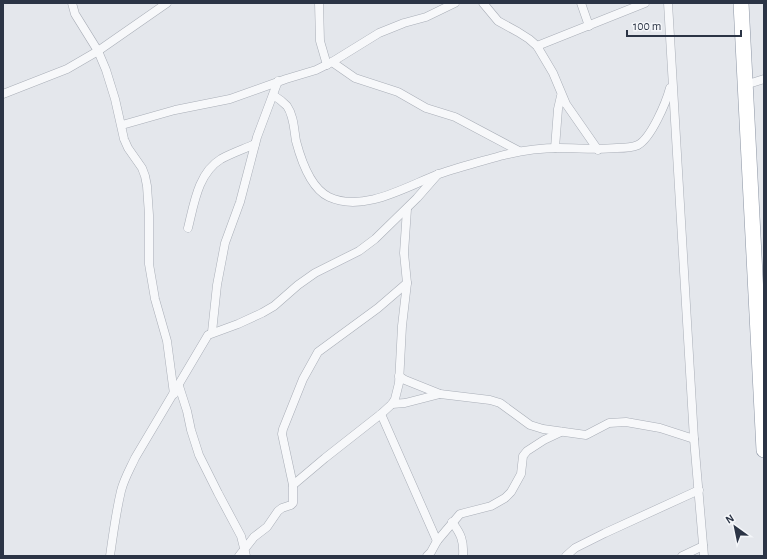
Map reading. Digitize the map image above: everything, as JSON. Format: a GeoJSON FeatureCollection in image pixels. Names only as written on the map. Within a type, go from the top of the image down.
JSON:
{"type":"FeatureCollection","features":[{"type":"Feature","properties":{"kind":"highway"},"geometry":{"type":"LineString","coordinates":[[741,3],[764,450]]}},
{"type":"Feature","properties":{"kind":"street"},"geometry":{"type":"LineString","coordinates":[[72,3],[75,14],[98,51],[106,70],[122,125],[124,139],[128,148],[142,168],[147,186],[149,215],[149,264],[167,341],[174,394]]}},
{"type":"Feature","properties":{"kind":"street"},"geometry":{"type":"LineString","coordinates":[[3,94],[67,69],[98,51],[167,3]]}},
{"type":"Feature","properties":{"kind":"street"},"geometry":{"type":"LineString","coordinates":[[319,3],[320,41],[330,64],[355,78],[398,92],[426,108],[455,117],[520,151]]}},
{"type":"Feature","properties":{"kind":"street"},"geometry":{"type":"LineString","coordinates":[[122,125],[175,110],[224,100],[330,64],[379,33],[426,16],[455,3]]}},
{"type":"Feature","properties":{"kind":"street"},"geometry":{"type":"LineString","coordinates":[[483,3],[498,21],[524,35],[537,46],[553,73],[566,104],[598,150]]}},
{"type":"Feature","properties":{"kind":"street"},"geometry":{"type":"LineString","coordinates":[[581,3],[589,26]]}},
{"type":"Feature","properties":{"kind":"street"},"geometry":{"type":"LineString","coordinates":[[537,46],[645,3]]}},
{"type":"Feature","properties":{"kind":"street"},"geometry":{"type":"LineString","coordinates":[[668,3],[694,439],[704,556]]}},
{"type":"Feature","properties":{"kind":"street"},"geometry":{"type":"LineString","coordinates":[[745,85],[764,79]]}},
{"type":"Feature","properties":{"kind":"street"},"geometry":{"type":"LineString","coordinates":[[212,332],[217,285],[225,243],[240,202],[256,144],[278,81]]}},
{"type":"Feature","properties":{"kind":"street"},"geometry":{"type":"LineString","coordinates":[[273,95],[288,107],[293,123],[296,142],[306,169],[316,186],[330,197],[340,200],[361,201],[390,195],[438,174],[520,151],[554,148],[598,150],[631,147],[644,141],[651,132],[669,94],[672,82]]}},
{"type":"Feature","properties":{"kind":"street"},"geometry":{"type":"LineString","coordinates":[[554,148],[558,109],[562,96]]}},
{"type":"Feature","properties":{"kind":"street"},"geometry":{"type":"LineString","coordinates":[[188,228],[197,192],[210,169],[221,160],[256,144]]}},
{"type":"Feature","properties":{"kind":"street"},"geometry":{"type":"LineString","coordinates":[[110,556],[116,518],[127,475],[135,458],[207,337],[212,332],[238,324],[274,306],[298,285],[315,273],[360,250],[376,239],[418,198],[438,174]]}},
{"type":"Feature","properties":{"kind":"street"},"geometry":{"type":"LineString","coordinates":[[293,485],[381,414],[392,404],[395,399],[399,383],[402,326],[407,283],[404,253],[407,209]]}},
{"type":"Feature","properties":{"kind":"street"},"geometry":{"type":"LineString","coordinates":[[239,556],[245,552],[254,537],[267,527],[282,508],[292,504],[293,485],[282,434],[303,379],[314,358],[322,349],[378,308],[407,283]]}},
{"type":"Feature","properties":{"kind":"street"},"geometry":{"type":"LineString","coordinates":[[399,376],[405,380],[440,394],[490,400],[500,403],[530,425],[562,432],[586,435],[609,423],[626,422],[660,428],[694,439]]}},
{"type":"Feature","properties":{"kind":"street"},"geometry":{"type":"LineString","coordinates":[[179,386],[199,455],[241,536],[245,552]]}},
{"type":"Feature","properties":{"kind":"street"},"geometry":{"type":"LineString","coordinates":[[392,404],[440,394]]}},
{"type":"Feature","properties":{"kind":"street"},"geometry":{"type":"LineString","coordinates":[[381,414],[437,541]]}},
{"type":"Feature","properties":{"kind":"street"},"geometry":{"type":"LineString","coordinates":[[427,556],[437,541],[460,514],[491,506],[505,498],[511,492],[521,474],[523,456],[544,440],[562,432]]}},
{"type":"Feature","properties":{"kind":"street"},"geometry":{"type":"LineString","coordinates":[[566,556],[575,548],[605,532],[698,490]]}},
{"type":"Feature","properties":{"kind":"street"},"geometry":{"type":"LineString","coordinates":[[452,522],[460,533],[463,556]]}},
{"type":"Feature","properties":{"kind":"street"},"geometry":{"type":"LineString","coordinates":[[682,556],[703,546]]}}]}
